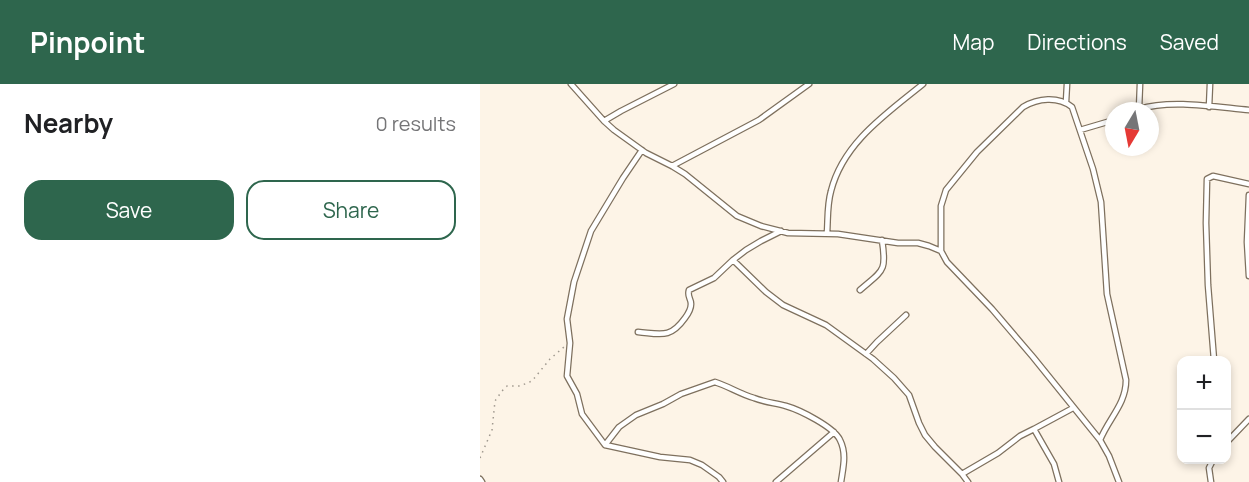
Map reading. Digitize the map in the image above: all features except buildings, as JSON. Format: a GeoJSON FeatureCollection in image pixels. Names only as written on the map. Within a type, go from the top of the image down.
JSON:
{"type":"FeatureCollection","features":[{"type":"Feature","properties":{"kind":"street"},"geometry":{"type":"LineString","coordinates":[[571,84],[604,122],[642,150],[685,174],[737,216],[761,226],[788,233],[827,233],[898,243],[918,243],[941,251]]}},
{"type":"Feature","properties":{"kind":"street"},"geometry":{"type":"LineString","coordinates":[[604,122],[674,84]]}},
{"type":"Feature","properties":{"kind":"street"},"geometry":{"type":"LineString","coordinates":[[672,166],[759,120],[809,84]]}},
{"type":"Feature","properties":{"kind":"street"},"geometry":{"type":"LineString","coordinates":[[827,233],[830,194],[834,180],[845,159],[859,138],[923,84]]}},
{"type":"Feature","properties":{"kind":"street"},"geometry":{"type":"LineString","coordinates":[[1066,102],[1067,84]]}},
{"type":"Feature","properties":{"kind":"street"},"geometry":{"type":"LineString","coordinates":[[1138,102],[1140,84]]}},
{"type":"Feature","properties":{"kind":"street"},"geometry":{"type":"LineString","coordinates":[[1209,107],[1210,84]]}},
{"type":"Feature","properties":{"kind":"street"},"geometry":{"type":"LineString","coordinates":[[1100,440],[1126,391],[1126,380],[1107,294],[1101,202],[1093,169],[1072,107],[1066,102],[1042,99],[1023,107],[977,152],[946,190],[940,219],[941,251],[947,262],[1013,333],[1100,440],[1119,482]]}},
{"type":"Feature","properties":{"kind":"street"},"geometry":{"type":"LineString","coordinates":[[1159,105],[1249,110]]}},
{"type":"Feature","properties":{"kind":"street"},"geometry":{"type":"LineString","coordinates":[[1080,130],[1105,123]]}},
{"type":"Feature","properties":{"kind":"street"},"geometry":{"type":"LineString","coordinates":[[642,150],[591,231],[581,256],[567,319],[570,343],[567,376],[577,394],[582,414],[605,445],[660,457],[690,460],[702,465],[723,482]]}},
{"type":"Feature","properties":{"kind":"street"},"geometry":{"type":"LineString","coordinates":[[1214,356],[1208,285],[1207,179],[1213,176],[1249,184]]}},
{"type":"Feature","properties":{"kind":"street"},"geometry":{"type":"LineString","coordinates":[[1249,195],[1247,242],[1249,276]]}},
{"type":"Feature","properties":{"kind":"street"},"geometry":{"type":"LineString","coordinates":[[638,332],[666,334],[679,327],[690,311],[689,290],[714,278],[733,260],[781,231]]}},
{"type":"Feature","properties":{"kind":"street"},"geometry":{"type":"LineString","coordinates":[[860,290],[880,272],[885,264],[882,240]]}},
{"type":"Feature","properties":{"kind":"street"},"geometry":{"type":"LineString","coordinates":[[733,260],[783,306],[826,325],[894,378],[909,395],[926,435],[968,482]]}},
{"type":"Feature","properties":{"kind":"street"},"geometry":{"type":"LineString","coordinates":[[866,354],[906,315]]}},
{"type":"Feature","properties":{"kind":"street"},"geometry":{"type":"LineString","coordinates":[[605,445],[619,427],[636,414],[712,382],[717,382],[752,398],[793,409],[834,432],[844,450],[841,482]]}},
{"type":"Feature","properties":{"kind":"street"},"geometry":{"type":"LineString","coordinates":[[962,474],[998,453],[1020,436],[1073,408]]}},
{"type":"Feature","properties":{"kind":"street"},"geometry":{"type":"LineString","coordinates":[[1231,439],[1249,419]]}},
{"type":"Feature","properties":{"kind":"street"},"geometry":{"type":"LineString","coordinates":[[1034,429],[1054,464],[1059,482]]}},
{"type":"Feature","properties":{"kind":"street"},"geometry":{"type":"LineString","coordinates":[[777,482],[834,432]]}},
{"type":"Feature","properties":{"kind":"street"},"geometry":{"type":"LineString","coordinates":[[1211,464],[1209,468],[1211,482]]}},
{"type":"Feature","properties":{"kind":"path"},"geometry":{"type":"LineString","coordinates":[[480,458],[492,430],[495,401],[502,391],[507,386],[520,387],[532,381],[550,359],[570,343]]}}]}
